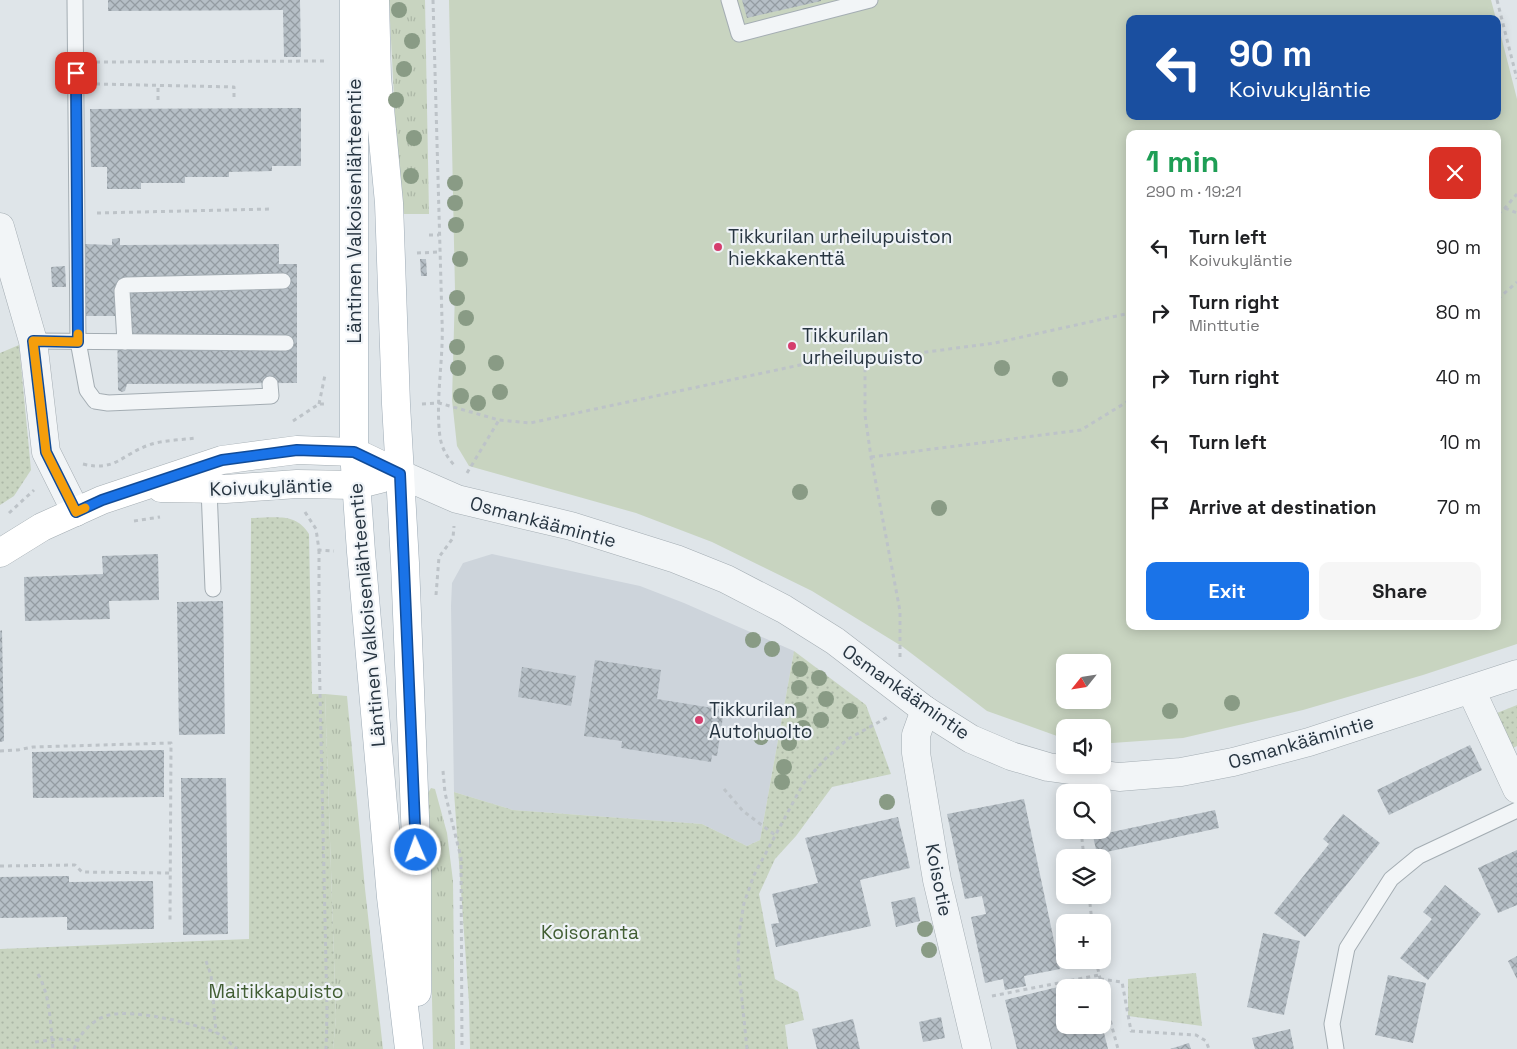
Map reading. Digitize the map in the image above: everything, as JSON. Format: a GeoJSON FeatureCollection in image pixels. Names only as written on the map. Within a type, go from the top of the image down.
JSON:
{"type":"FeatureCollection","features":[{"type":"Feature","properties":{"kind":"main road","name":"Läntinen Valkoisenlähteentie"},"geometry":{"type":"LineString","coordinates":[[354,0],[354,452],[391,897],[409,1049]]}},
{"type":"Feature","properties":{"kind":"main road","name":"Läntinen Valkoisenlähteentie"},"geometry":{"type":"LineString","coordinates":[[375,0],[377,77],[389,202],[417,867],[417,1049]]}},
{"type":"Feature","properties":{"kind":"main road","name":"Koivukyläntie"},"geometry":{"type":"LineString","coordinates":[[0,553],[42,526],[102,500],[222,460],[297,450],[354,452],[400,474]]}},
{"type":"Feature","properties":{"kind":"main road","name":"Koivukyläntie"},"geometry":{"type":"LineString","coordinates":[[142,487],[209,489],[297,484],[356,485],[400,474]]}},
{"type":"Feature","properties":{"kind":"street"},"geometry":{"type":"LineString","coordinates":[[0,227],[33,341],[46,452],[76,512]]}},
{"type":"Feature","properties":{"kind":"street","name":"Osmankäämintie"},"geometry":{"type":"LineString","coordinates":[[400,474],[457,499],[571,526],[676,560],[726,579],[784,609],[835,641],[925,710],[971,739],[1011,756],[1048,767],[1119,777],[1181,772],[1233,762],[1309,742],[1517,674]]}},
{"type":"Feature","properties":{"kind":"street"},"geometry":{"type":"LineString","coordinates":[[1471,690],[1517,789]]}},
{"type":"Feature","properties":{"kind":"street","name":"Koisotie"},"geometry":{"type":"LineString","coordinates":[[925,710],[916,735],[916,753],[937,880],[977,1049]]}},
{"type":"Feature","properties":{"kind":"lane"},"geometry":{"type":"LineString","coordinates":[[75,0],[78,342],[87,390],[95,401],[108,403],[271,396],[270,384]]}},
{"type":"Feature","properties":{"kind":"lane"},"geometry":{"type":"LineString","coordinates":[[729,0],[739,34],[870,0]]}},
{"type":"Feature","properties":{"kind":"lane"},"geometry":{"type":"LineString","coordinates":[[126,342],[122,291],[126,284],[283,281]]}},
{"type":"Feature","properties":{"kind":"lane"},"geometry":{"type":"LineString","coordinates":[[33,341],[286,343]]}},
{"type":"Feature","properties":{"kind":"lane"},"geometry":{"type":"LineString","coordinates":[[209,489],[213,589]]}},
{"type":"Feature","properties":{"kind":"lane"},"geometry":{"type":"LineString","coordinates":[[1336,1049],[1332,1024],[1347,948],[1391,879],[1419,856],[1517,810]]}},
{"type":"Feature","properties":{"kind":"path"},"geometry":{"type":"LineString","coordinates":[[433,0],[438,235],[442,322],[439,403],[442,445],[453,464],[461,472],[453,538],[439,557],[436,600]]}},
{"type":"Feature","properties":{"kind":"path"},"geometry":{"type":"LineString","coordinates":[[1497,0],[1501,15]]}},
{"type":"Feature","properties":{"kind":"path"},"geometry":{"type":"LineString","coordinates":[[1501,16],[1517,79]]}},
{"type":"Feature","properties":{"kind":"path"},"geometry":{"type":"LineString","coordinates":[[76,62],[332,61]]}},
{"type":"Feature","properties":{"kind":"path"},"geometry":{"type":"LineString","coordinates":[[76,84],[234,87],[234,99]]}},
{"type":"Feature","properties":{"kind":"path"},"geometry":{"type":"LineString","coordinates":[[158,86],[158,100]]}},
{"type":"Feature","properties":{"kind":"path"},"geometry":{"type":"LineString","coordinates":[[1501,211],[1517,194]]}},
{"type":"Feature","properties":{"kind":"path"},"geometry":{"type":"LineString","coordinates":[[1505,208],[1517,214]]}},
{"type":"Feature","properties":{"kind":"path"},"geometry":{"type":"LineString","coordinates":[[77,213],[271,209]]}},
{"type":"Feature","properties":{"kind":"path"},"geometry":{"type":"LineString","coordinates":[[429,235],[438,235]]}},
{"type":"Feature","properties":{"kind":"path"},"geometry":{"type":"LineString","coordinates":[[1501,296],[1517,282]]}},
{"type":"Feature","properties":{"kind":"path"},"geometry":{"type":"LineString","coordinates":[[439,403],[499,420],[530,423],[800,365],[865,360],[995,342],[1126,314]]}},
{"type":"Feature","properties":{"kind":"path"},"geometry":{"type":"LineString","coordinates":[[865,360],[865,415],[900,611],[900,657]]}},
{"type":"Feature","properties":{"kind":"path"},"geometry":{"type":"LineString","coordinates":[[871,457],[1081,430],[1126,402]]}},
{"type":"Feature","properties":{"kind":"path"},"geometry":{"type":"LineString","coordinates":[[467,473],[499,420]]}},
{"type":"Feature","properties":{"kind":"path"},"geometry":{"type":"LineString","coordinates":[[130,521],[166,516]]}},
{"type":"Feature","properties":{"kind":"path"},"geometry":{"type":"LineString","coordinates":[[320,550],[319,655],[327,1012],[326,1049]]}},
{"type":"Feature","properties":{"kind":"path"},"geometry":{"type":"LineString","coordinates":[[747,1049],[738,961],[739,933],[744,903],[754,875],[803,784],[825,759],[848,739],[888,716]]}},
{"type":"Feature","properties":{"kind":"path"},"geometry":{"type":"LineString","coordinates":[[0,751],[33,747],[171,744],[170,923]]}},
{"type":"Feature","properties":{"kind":"path"},"geometry":{"type":"LineString","coordinates":[[443,768],[445,793],[461,858],[462,1049]]}},
{"type":"Feature","properties":{"kind":"path"},"geometry":{"type":"LineString","coordinates":[[724,789],[743,811],[775,835]]}},
{"type":"Feature","properties":{"kind":"path"},"geometry":{"type":"LineString","coordinates":[[0,866],[75,865],[82,872],[170,873]]}},
{"type":"Feature","properties":{"kind":"path"},"geometry":{"type":"LineString","coordinates":[[206,961],[211,975],[216,1034]]}},
{"type":"Feature","properties":{"kind":"path"},"geometry":{"type":"LineString","coordinates":[[1098,969],[1099,977]]}},
{"type":"Feature","properties":{"kind":"path"},"geometry":{"type":"LineString","coordinates":[[38,974],[45,986],[49,1005],[53,1049]]}},
{"type":"Feature","properties":{"kind":"path"},"geometry":{"type":"LineString","coordinates":[[966,1002],[1099,977],[1122,982],[1131,1031],[1196,1035],[1206,1041],[1209,1049]]}},
{"type":"Feature","properties":{"kind":"path"},"geometry":{"type":"LineString","coordinates":[[74,1049],[77,1040],[87,1027],[107,1015],[131,1013],[173,1020],[220,1035],[237,1049]]}},
{"type":"Feature","properties":{"kind":"path"},"geometry":{"type":"LineString","coordinates":[[1111,1023],[1118,1049]]}},
{"type":"Feature","properties":{"kind":"path"},"geometry":{"type":"LineString","coordinates":[[35,1042],[58,1038],[77,1040]]}},
{"type":"Feature","properties":{"kind":"shaded area"},"geometry":{"type":"Polygon","coordinates":[[[492,554],[640,586],[794,651],[760,840],[747,846],[702,824],[513,810],[454,792],[452,583],[463,563],[492,554]]]}},
{"type":"Feature","properties":{"kind":"green space"},"geometry":{"type":"Polygon","coordinates":[[[389,0],[425,0],[429,214],[400,214],[389,0]]]}},
{"type":"Feature","properties":{"kind":"green space","name":"Tikkurilan urheilupuisto"},"geometry":{"type":"Polygon","coordinates":[[[449,0],[1491,0],[1495,15],[1126,15],[1126,120],[1501,120],[1501,36],[1517,99],[1517,644],[1423,675],[1303,710],[1183,738],[1111,743],[1111,719],[1056,719],[1056,736],[987,711],[903,647],[812,591],[712,542],[636,513],[469,466],[457,446],[452,400],[455,291],[449,0]]]}},
{"type":"Feature","properties":{"kind":"green space"},"geometry":{"type":"Polygon","coordinates":[[[19,345],[31,470],[14,496],[0,505],[0,353],[19,345]]]}},
{"type":"Feature","properties":{"kind":"green space","name":"Maitikkapuisto"},"geometry":{"type":"Polygon","coordinates":[[[276,517],[291,519],[304,527],[309,534],[312,694],[325,694],[336,1017],[333,1049],[0,1049],[0,949],[249,939],[251,518],[276,517]]]}},
{"type":"Feature","properties":{"kind":"green space","name":"Koisoranta"},"geometry":{"type":"Polygon","coordinates":[[[794,651],[866,705],[891,774],[832,787],[796,836],[775,859],[759,894],[775,979],[798,992],[804,1020],[785,1025],[788,1049],[470,1049],[469,1003],[454,792],[513,810],[702,824],[747,846],[760,840],[794,651]]]}},
{"type":"Feature","properties":{"kind":"green space"},"geometry":{"type":"Polygon","coordinates":[[[325,694],[347,696],[365,889],[383,1049],[333,1049],[336,1017],[325,694]]]}},
{"type":"Feature","properties":{"kind":"green space"},"geometry":{"type":"Polygon","coordinates":[[[1517,705],[1517,746],[1509,750],[1492,715],[1517,705]]]}},
{"type":"Feature","properties":{"kind":"green space"},"geometry":{"type":"Polygon","coordinates":[[[431,788],[435,789],[447,833],[453,881],[455,1049],[433,1049],[428,793],[431,788]]]}},
{"type":"Feature","properties":{"kind":"green space"},"geometry":{"type":"Polygon","coordinates":[[[1196,973],[1202,1026],[1128,1016],[1128,979],[1196,973]]]}},
{"type":"Feature","properties":{"kind":"building"},"geometry":{"type":"Polygon","coordinates":[[[108,0],[300,0],[301,57],[284,57],[283,10],[108,11],[108,0]]]}},
{"type":"Feature","properties":{"kind":"building"},"geometry":{"type":"Polygon","coordinates":[[[742,0],[821,0],[821,1],[747,18],[742,0]]]}},
{"type":"Feature","properties":{"kind":"building"},"geometry":{"type":"Polygon","coordinates":[[[301,108],[301,166],[272,166],[272,171],[229,172],[229,177],[185,177],[185,183],[141,183],[141,189],[107,189],[107,167],[91,167],[90,109],[301,108]]]}},
{"type":"Feature","properties":{"kind":"building"},"geometry":{"type":"Polygon","coordinates":[[[120,238],[120,245],[279,244],[279,264],[297,264],[297,383],[127,384],[125,391],[118,390],[117,316],[86,316],[85,244],[112,245],[112,239],[120,238]]]}},
{"type":"Feature","properties":{"kind":"building"},"geometry":{"type":"Polygon","coordinates":[[[420,259],[426,259],[427,276],[421,276],[420,259]]]}},
{"type":"Feature","properties":{"kind":"building"},"geometry":{"type":"Polygon","coordinates":[[[65,266],[66,287],[52,287],[51,267],[65,266]]]}},
{"type":"Feature","properties":{"kind":"building"},"geometry":{"type":"Polygon","coordinates":[[[158,554],[159,600],[109,601],[110,619],[25,621],[24,577],[103,574],[102,556],[158,554]]]}},
{"type":"Feature","properties":{"kind":"building"},"geometry":{"type":"Polygon","coordinates":[[[223,601],[225,734],[179,735],[177,602],[223,601]]]}},
{"type":"Feature","properties":{"kind":"building"},"geometry":{"type":"Polygon","coordinates":[[[2,630],[4,741],[0,742],[0,631],[2,630]]]}},
{"type":"Feature","properties":{"kind":"building"},"geometry":{"type":"Polygon","coordinates":[[[595,660],[661,670],[657,699],[719,709],[718,716],[723,717],[717,756],[712,755],[711,762],[621,748],[622,741],[584,736],[595,660]]]}},
{"type":"Feature","properties":{"kind":"building"},"geometry":{"type":"Polygon","coordinates":[[[522,667],[576,676],[571,706],[518,697],[522,667]]]}},
{"type":"Feature","properties":{"kind":"building"},"geometry":{"type":"Polygon","coordinates":[[[1470,745],[1482,770],[1389,815],[1377,790],[1470,745]]]}},
{"type":"Feature","properties":{"kind":"building"},"geometry":{"type":"Polygon","coordinates":[[[164,750],[164,797],[33,798],[32,752],[164,750]]]}},
{"type":"Feature","properties":{"kind":"building"},"geometry":{"type":"Polygon","coordinates":[[[181,778],[226,778],[228,934],[183,935],[181,778]]]}},
{"type":"Feature","properties":{"kind":"building"},"geometry":{"type":"Polygon","coordinates":[[[1024,799],[1056,950],[1056,969],[1060,969],[1024,976],[1026,986],[1005,990],[1003,979],[985,983],[971,917],[986,914],[982,896],[965,899],[947,814],[1024,799]]]}},
{"type":"Feature","properties":{"kind":"building"},"geometry":{"type":"Polygon","coordinates":[[[1215,810],[1219,828],[1111,851],[1111,849],[1096,849],[1094,839],[1111,839],[1111,832],[1215,810]]]}},
{"type":"Feature","properties":{"kind":"building"},"geometry":{"type":"Polygon","coordinates":[[[1343,814],[1380,843],[1305,937],[1274,913],[1329,844],[1323,839],[1343,814]]]}},
{"type":"Feature","properties":{"kind":"building"},"geometry":{"type":"Polygon","coordinates":[[[898,817],[910,868],[860,880],[871,926],[776,947],[771,924],[779,923],[772,894],[818,883],[805,838],[898,817]]]}},
{"type":"Feature","properties":{"kind":"building"},"geometry":{"type":"Polygon","coordinates":[[[1517,850],[1517,905],[1498,913],[1478,868],[1517,850]]]}},
{"type":"Feature","properties":{"kind":"building"},"geometry":{"type":"Polygon","coordinates":[[[69,876],[69,882],[153,881],[154,929],[67,930],[67,917],[0,918],[0,877],[69,876]]]}},
{"type":"Feature","properties":{"kind":"building"},"geometry":{"type":"Polygon","coordinates":[[[1445,885],[1481,914],[1428,980],[1400,958],[1432,919],[1423,912],[1445,885]]]}},
{"type":"Feature","properties":{"kind":"building"},"geometry":{"type":"Polygon","coordinates":[[[915,897],[920,921],[896,927],[891,902],[915,897]]]}},
{"type":"Feature","properties":{"kind":"building"},"geometry":{"type":"Polygon","coordinates":[[[1263,933],[1300,941],[1284,1015],[1247,1007],[1263,933]]]}},
{"type":"Feature","properties":{"kind":"building"},"geometry":{"type":"Polygon","coordinates":[[[1517,956],[1517,979],[1508,961],[1517,956]]]}},
{"type":"Feature","properties":{"kind":"building"},"geometry":{"type":"Polygon","coordinates":[[[1388,975],[1426,983],[1413,1043],[1375,1035],[1388,975]]]}},
{"type":"Feature","properties":{"kind":"building"},"geometry":{"type":"Polygon","coordinates":[[[1056,988],[1056,1034],[1104,1034],[1108,1049],[1017,1049],[1005,1000],[1056,988]]]}},
{"type":"Feature","properties":{"kind":"building"},"geometry":{"type":"Polygon","coordinates":[[[941,1017],[945,1038],[923,1042],[919,1022],[941,1017]]]}},
{"type":"Feature","properties":{"kind":"building"},"geometry":{"type":"Polygon","coordinates":[[[853,1019],[860,1049],[817,1049],[812,1029],[853,1019]]]}},
{"type":"Feature","properties":{"kind":"building"},"geometry":{"type":"Polygon","coordinates":[[[1290,1029],[1294,1049],[1255,1049],[1252,1038],[1290,1029]]]}},
{"type":"Feature","properties":{"kind":"building"},"geometry":{"type":"Polygon","coordinates":[[[1189,1043],[1191,1049],[1170,1049],[1189,1043]]]}},
{"type":"Feature","properties":{"kind":"slow traffic"},"geometry":{"type":"LineString","coordinates":[[78,334],[78,342],[33,341],[46,452],[76,512],[85,508]]}},
{"type":"Feature","properties":{"kind":"place","name":"Tikkurilan urheilupuiston hiekkakenttä"},"geometry":{"type":"Point","coordinates":[718,247]}},
{"type":"Feature","properties":{"kind":"place","name":"Tikkurilan urheilupuisto"},"geometry":{"type":"Point","coordinates":[792,346]}},
{"type":"Feature","properties":{"kind":"place","name":"Tikkurilan Autohuolto"},"geometry":{"type":"Point","coordinates":[699,720]}},
{"type":"Feature","properties":{"kind":"route"},"geometry":{"type":"LineString","coordinates":[[76,73],[78,342],[33,341],[46,452],[76,512],[102,500],[222,460],[297,450],[354,452],[400,474],[416,850]]}}]}
